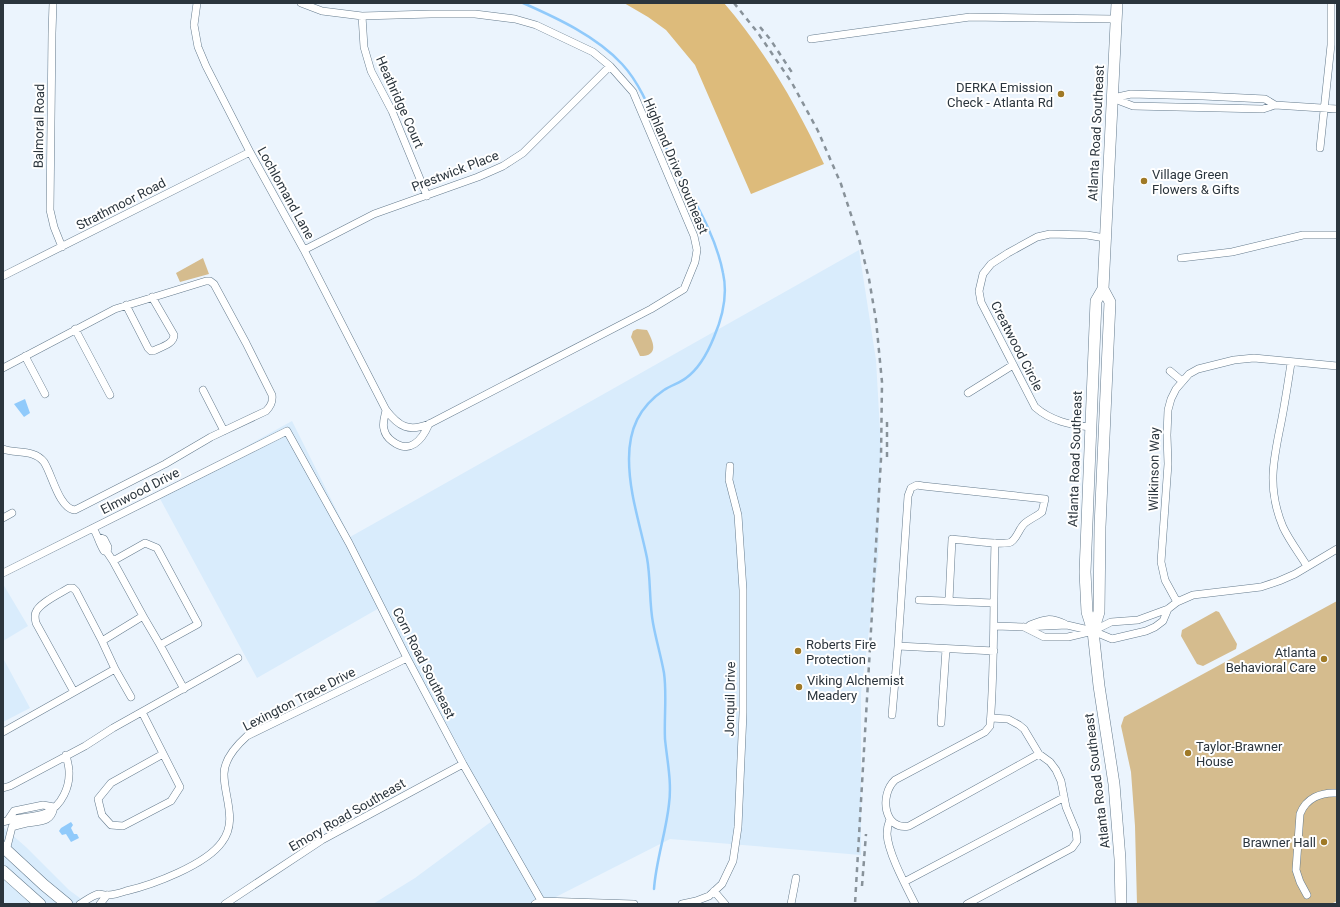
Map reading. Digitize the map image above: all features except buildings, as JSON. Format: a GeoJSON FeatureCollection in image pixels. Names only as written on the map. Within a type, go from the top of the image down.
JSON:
{"type":"FeatureCollection","features":[{"type":"Feature","properties":{"kind":"main road","name":"Atlanta Road Southeast"},"geometry":{"type":"LineString","coordinates":[[1117,3],[1103,289],[1096,301],[1085,572],[1087,612],[1093,632],[1099,686],[1114,784],[1120,860],[1121,904]]}},
{"type":"Feature","properties":{"kind":"main road","name":"Atlanta Road Southeast"},"geometry":{"type":"LineString","coordinates":[[1093,632],[1099,612],[1100,527],[1110,302],[1103,289]]}},
{"type":"Feature","properties":{"kind":"main road"},"geometry":{"type":"LineString","coordinates":[[5,849],[67,904]]}},
{"type":"Feature","properties":{"kind":"main road"},"geometry":{"type":"LineString","coordinates":[[3,870],[40,904]]}},
{"type":"Feature","properties":{"kind":"main road"},"geometry":{"type":"LineString","coordinates":[[3,884],[17,884]]}},
{"type":"Feature","properties":{"kind":"street","name":"Balmoral Road"},"geometry":{"type":"LineString","coordinates":[[53,3],[50,210],[54,227],[62,247]]}},
{"type":"Feature","properties":{"kind":"street","name":"Lochlomand Lane"},"geometry":{"type":"LineString","coordinates":[[197,3],[194,25],[198,47],[206,66],[250,152],[304,250],[375,389]]}},
{"type":"Feature","properties":{"kind":"street","name":"Highland Drive Southeast"},"geometry":{"type":"LineString","coordinates":[[301,3],[322,11],[362,16],[475,14],[515,19],[536,25],[593,52],[610,66],[633,92],[694,236],[697,250],[695,262],[684,289],[651,309],[429,424],[418,428],[405,427],[394,421],[386,410],[375,389]]}},
{"type":"Feature","properties":{"kind":"street"},"geometry":{"type":"LineString","coordinates":[[1320,148],[1331,45],[1331,3]]}},
{"type":"Feature","properties":{"kind":"street","name":"Heathridge Court"},"geometry":{"type":"LineString","coordinates":[[362,16],[364,47],[371,71],[392,111],[427,196]]}},
{"type":"Feature","properties":{"kind":"street"},"geometry":{"type":"LineString","coordinates":[[810,39],[970,17],[1116,19]]}},
{"type":"Feature","properties":{"kind":"street","name":"Prestwick Place"},"geometry":{"type":"LineString","coordinates":[[304,250],[374,214],[427,196],[497,169],[523,153],[610,66]]}},
{"type":"Feature","properties":{"kind":"street"},"geometry":{"type":"LineString","coordinates":[[1112,98],[1131,94],[1203,96],[1265,99],[1275,105]]}},
{"type":"Feature","properties":{"kind":"street"},"geometry":{"type":"LineString","coordinates":[[1112,98],[1134,106],[1263,109],[1275,105],[1337,109]]}},
{"type":"Feature","properties":{"kind":"street","name":"Strathmoor Road"},"geometry":{"type":"LineString","coordinates":[[3,276],[250,152]]}},
{"type":"Feature","properties":{"kind":"street","name":"Creatwood Circle"},"geometry":{"type":"LineString","coordinates":[[1091,427],[1056,421],[1043,414],[1035,406],[981,302],[978,291],[983,274],[991,264],[1037,237],[1050,234],[1087,235],[1105,238]]}},
{"type":"Feature","properties":{"kind":"street"},"geometry":{"type":"LineString","coordinates":[[1181,258],[1232,252],[1303,235],[1337,235]]}},
{"type":"Feature","properties":{"kind":"street"},"geometry":{"type":"LineString","coordinates":[[3,368],[110,311],[152,297],[210,281],[214,284],[246,343],[273,400],[270,407],[266,411],[224,430],[165,464],[75,510],[70,510],[64,505],[47,466],[42,460],[31,453],[10,452],[3,449]]}},
{"type":"Feature","properties":{"kind":"street"},"geometry":{"type":"LineString","coordinates":[[126,305],[148,348],[153,351],[172,342],[174,335],[152,297]]}},
{"type":"Feature","properties":{"kind":"street"},"geometry":{"type":"LineString","coordinates":[[75,329],[110,395]]}},
{"type":"Feature","properties":{"kind":"street"},"geometry":{"type":"LineString","coordinates":[[25,356],[45,394]]}},
{"type":"Feature","properties":{"kind":"street","name":"Wilkinson Way"},"geometry":{"type":"LineString","coordinates":[[1177,602],[1165,580],[1161,562],[1168,464],[1166,435],[1168,410],[1176,389],[1189,374],[1198,369],[1254,358],[1337,366]]}},
{"type":"Feature","properties":{"kind":"street"},"geometry":{"type":"LineString","coordinates":[[1291,362],[1287,391],[1273,459],[1272,474],[1274,495],[1283,528],[1307,566]]}},
{"type":"Feature","properties":{"kind":"street"},"geometry":{"type":"LineString","coordinates":[[968,394],[1013,365]]}},
{"type":"Feature","properties":{"kind":"street"},"geometry":{"type":"LineString","coordinates":[[1170,371],[1182,382]]}},
{"type":"Feature","properties":{"kind":"street"},"geometry":{"type":"LineString","coordinates":[[203,390],[224,430]]}},
{"type":"Feature","properties":{"kind":"street"},"geometry":{"type":"LineString","coordinates":[[386,410],[383,423],[384,430],[387,437],[397,445],[408,446],[418,442],[424,435],[429,424]]}},
{"type":"Feature","properties":{"kind":"street","name":"Elmwood Drive"},"geometry":{"type":"LineString","coordinates":[[3,573],[287,430]]}},
{"type":"Feature","properties":{"kind":"street","name":"Corn Road Southeast"},"geometry":{"type":"LineString","coordinates":[[287,430],[350,542],[407,658],[463,764],[540,903]]}},
{"type":"Feature","properties":{"kind":"street","name":"Jonquil Drive"},"geometry":{"type":"LineString","coordinates":[[682,904],[710,896],[722,884],[733,860],[738,827],[743,713],[742,590],[738,515],[729,480],[730,466]]}},
{"type":"Feature","properties":{"kind":"street"},"geometry":{"type":"LineString","coordinates":[[892,715],[908,496],[911,488],[917,485],[1045,499],[1042,512],[1026,522],[1009,543],[952,539],[949,601]]}},
{"type":"Feature","properties":{"kind":"street"},"geometry":{"type":"LineString","coordinates":[[3,518],[12,513]]}},
{"type":"Feature","properties":{"kind":"street"},"geometry":{"type":"LineString","coordinates":[[93,528],[104,551],[107,552],[113,561],[184,689]]}},
{"type":"Feature","properties":{"kind":"street"},"geometry":{"type":"LineString","coordinates":[[113,561],[145,543],[157,548],[198,624],[160,645]]}},
{"type":"Feature","properties":{"kind":"street"},"geometry":{"type":"LineString","coordinates":[[995,543],[993,603],[995,626],[990,726],[985,732],[895,780],[889,785],[885,800],[890,819],[903,827],[909,826],[1039,754]]}},
{"type":"Feature","properties":{"kind":"street"},"geometry":{"type":"LineString","coordinates":[[1024,627],[1044,636],[1068,637],[1093,632],[1111,622],[1138,620],[1168,609],[1177,602],[1193,595],[1261,587],[1295,574],[1337,549]]}},
{"type":"Feature","properties":{"kind":"street"},"geometry":{"type":"LineString","coordinates":[[74,692],[36,623],[35,616],[37,610],[69,588],[73,588],[76,591],[115,669],[132,697]]}},
{"type":"Feature","properties":{"kind":"street"},"geometry":{"type":"LineString","coordinates":[[919,600],[993,603]]}},
{"type":"Feature","properties":{"kind":"street"},"geometry":{"type":"LineString","coordinates":[[995,626],[1024,627],[1067,625],[1112,639],[1146,631],[1163,621],[1168,609]]}},
{"type":"Feature","properties":{"kind":"street"},"geometry":{"type":"LineString","coordinates":[[102,641],[143,616]]}},
{"type":"Feature","properties":{"kind":"street"},"geometry":{"type":"LineString","coordinates":[[898,646],[994,651]]}},
{"type":"Feature","properties":{"kind":"street"},"geometry":{"type":"LineString","coordinates":[[941,723],[946,648]]}},
{"type":"Feature","properties":{"kind":"street"},"geometry":{"type":"LineString","coordinates":[[3,788],[10,786],[84,746],[238,658]]}},
{"type":"Feature","properties":{"kind":"street","name":"Lexington Trace Drive"},"geometry":{"type":"LineString","coordinates":[[80,904],[98,894],[107,896],[144,887],[199,863],[223,842],[229,826],[230,811],[224,773],[230,756],[237,745],[247,736],[407,658]]}},
{"type":"Feature","properties":{"kind":"street"},"geometry":{"type":"LineString","coordinates":[[3,732],[115,669]]}},
{"type":"Feature","properties":{"kind":"street"},"geometry":{"type":"LineString","coordinates":[[142,712],[180,786],[171,801],[123,826],[111,825],[102,815],[98,799],[111,783],[163,754]]}},
{"type":"Feature","properties":{"kind":"street"},"geometry":{"type":"LineString","coordinates":[[967,904],[1072,848],[1077,841],[1076,831],[1063,798],[1063,789],[1059,775],[1050,762],[1039,754],[1024,730],[1019,725],[1008,720],[991,718]]}},
{"type":"Feature","properties":{"kind":"street"},"geometry":{"type":"LineString","coordinates":[[5,821],[46,813],[54,807],[67,788],[69,770],[66,755]]}},
{"type":"Feature","properties":{"kind":"street","name":"Emory Road Southeast"},"geometry":{"type":"LineString","coordinates":[[225,904],[322,840],[463,764]]}},
{"type":"Feature","properties":{"kind":"street"},"geometry":{"type":"LineString","coordinates":[[1307,895],[1299,880],[1296,870],[1300,814],[1308,802],[1318,795],[1337,793]]}},
{"type":"Feature","properties":{"kind":"street"},"geometry":{"type":"LineString","coordinates":[[904,882],[1063,798]]}},
{"type":"Feature","properties":{"kind":"street"},"geometry":{"type":"LineString","coordinates":[[5,821],[14,811],[43,806],[54,807]]}},
{"type":"Feature","properties":{"kind":"street"},"geometry":{"type":"LineString","coordinates":[[12,827],[26,823],[45,821],[53,814],[54,807]]}},
{"type":"Feature","properties":{"kind":"street"},"geometry":{"type":"LineString","coordinates":[[5,849],[12,827],[19,819]]}},
{"type":"Feature","properties":{"kind":"street"},"geometry":{"type":"LineString","coordinates":[[890,819],[887,827],[891,850],[915,904]]}},
{"type":"Feature","properties":{"kind":"street"},"geometry":{"type":"LineString","coordinates":[[791,904],[796,878]]}},
{"type":"Feature","properties":{"kind":"street"},"geometry":{"type":"LineString","coordinates":[[714,891],[725,904]]}},
{"type":"Feature","properties":{"kind":"street"},"geometry":{"type":"LineString","coordinates":[[100,904],[107,896]]}},
{"type":"Feature","properties":{"kind":"street"},"geometry":{"type":"LineString","coordinates":[[540,903],[634,904]]}},
{"type":"Feature","properties":{"kind":"shaded area"},"geometry":{"type":"Polygon","coordinates":[[[624,3],[724,3],[754,41],[780,80],[803,121],[824,164],[751,194],[695,65],[666,30],[648,17],[624,3]]]}},
{"type":"Feature","properties":{"kind":"shaded area"},"geometry":{"type":"Polygon","coordinates":[[[859,250],[876,360],[881,448],[878,560],[861,693],[861,855],[670,839],[542,904],[373,904],[415,878],[492,821],[429,707],[381,607],[257,678],[158,495],[292,421],[350,537],[859,250]]]}},
{"type":"Feature","properties":{"kind":"shaded area"},"geometry":{"type":"Polygon","coordinates":[[[203,258],[209,274],[180,282],[176,273],[203,258]]]}},
{"type":"Feature","properties":{"kind":"shaded area"},"geometry":{"type":"Polygon","coordinates":[[[637,329],[647,330],[653,343],[653,351],[646,355],[640,356],[631,337],[633,331],[637,329]]]}},
{"type":"Feature","properties":{"kind":"shaded area"},"geometry":{"type":"Polygon","coordinates":[[[3,584],[28,626],[3,641],[3,584]]]}},
{"type":"Feature","properties":{"kind":"shaded area"},"geometry":{"type":"Polygon","coordinates":[[[1337,601],[1337,901],[1331,904],[1137,904],[1135,826],[1131,772],[1121,726],[1124,717],[1337,601]]]}},
{"type":"Feature","properties":{"kind":"shaded area"},"geometry":{"type":"Polygon","coordinates":[[[1216,611],[1219,612],[1237,644],[1236,649],[1203,666],[1197,664],[1181,636],[1182,630],[1216,611]]]}},
{"type":"Feature","properties":{"kind":"shaded area"},"geometry":{"type":"Polygon","coordinates":[[[3,658],[30,708],[3,722],[3,658]]]}},
{"type":"Feature","properties":{"kind":"shaded area"},"geometry":{"type":"Polygon","coordinates":[[[3,827],[26,847],[69,890],[88,904],[3,904],[3,827]]]}},
{"type":"Feature","properties":{"kind":"water"},"geometry":{"type":"Polygon","coordinates":[[[25,399],[30,413],[24,417],[14,404],[25,399]]]}},
{"type":"Feature","properties":{"kind":"water"},"geometry":{"type":"Polygon","coordinates":[[[71,822],[73,825],[71,828],[74,834],[77,834],[79,838],[71,842],[66,834],[62,835],[59,831],[71,822]]]}},
{"type":"Feature","properties":{"kind":"waterway"},"geometry":{"type":"LineString","coordinates":[[523,3],[588,36],[612,54],[630,74],[638,85],[650,109],[665,146],[708,228],[723,273],[725,289],[724,305],[712,343],[699,365],[691,374],[684,380],[664,390],[642,411],[633,428],[629,448],[629,472],[635,508],[647,558],[654,629],[665,681],[665,739],[670,779],[670,796],[668,815],[654,889]]}},
{"type":"Feature","properties":{"kind":"railway"},"geometry":{"type":"LineString","coordinates":[[734,3],[758,33],[792,83],[818,131],[841,184],[859,239],[869,279],[876,320],[882,382],[881,459],[855,904]]}},
{"type":"Feature","properties":{"kind":"railway"},"geometry":{"type":"LineString","coordinates":[[760,27],[770,39],[793,74]]}},
{"type":"Feature","properties":{"kind":"railway"},"geometry":{"type":"LineString","coordinates":[[887,417],[887,457]]}},
{"type":"Feature","properties":{"kind":"railway"},"geometry":{"type":"LineString","coordinates":[[862,886],[866,834]]}},
{"type":"Feature","properties":{"kind":"place","name":"DERKA Emission Check - Atlanta Rd"},"geometry":{"type":"Point","coordinates":[1061,94]}},
{"type":"Feature","properties":{"kind":"place","name":"Village Green Flowers & Gifts"},"geometry":{"type":"Point","coordinates":[1144,181]}},
{"type":"Feature","properties":{"kind":"place","name":"Roberts Fire Protection"},"geometry":{"type":"Point","coordinates":[798,651]}},
{"type":"Feature","properties":{"kind":"place","name":"Atlanta Behavioral Care"},"geometry":{"type":"Point","coordinates":[1324,659]}},
{"type":"Feature","properties":{"kind":"place","name":"Viking Alchemist Meadery"},"geometry":{"type":"Point","coordinates":[799,687]}},
{"type":"Feature","properties":{"kind":"place","name":"Taylor-Brawner House"},"geometry":{"type":"Point","coordinates":[1188,753]}},
{"type":"Feature","properties":{"kind":"place","name":"Brawner Hall"},"geometry":{"type":"Point","coordinates":[1324,842]}}]}
